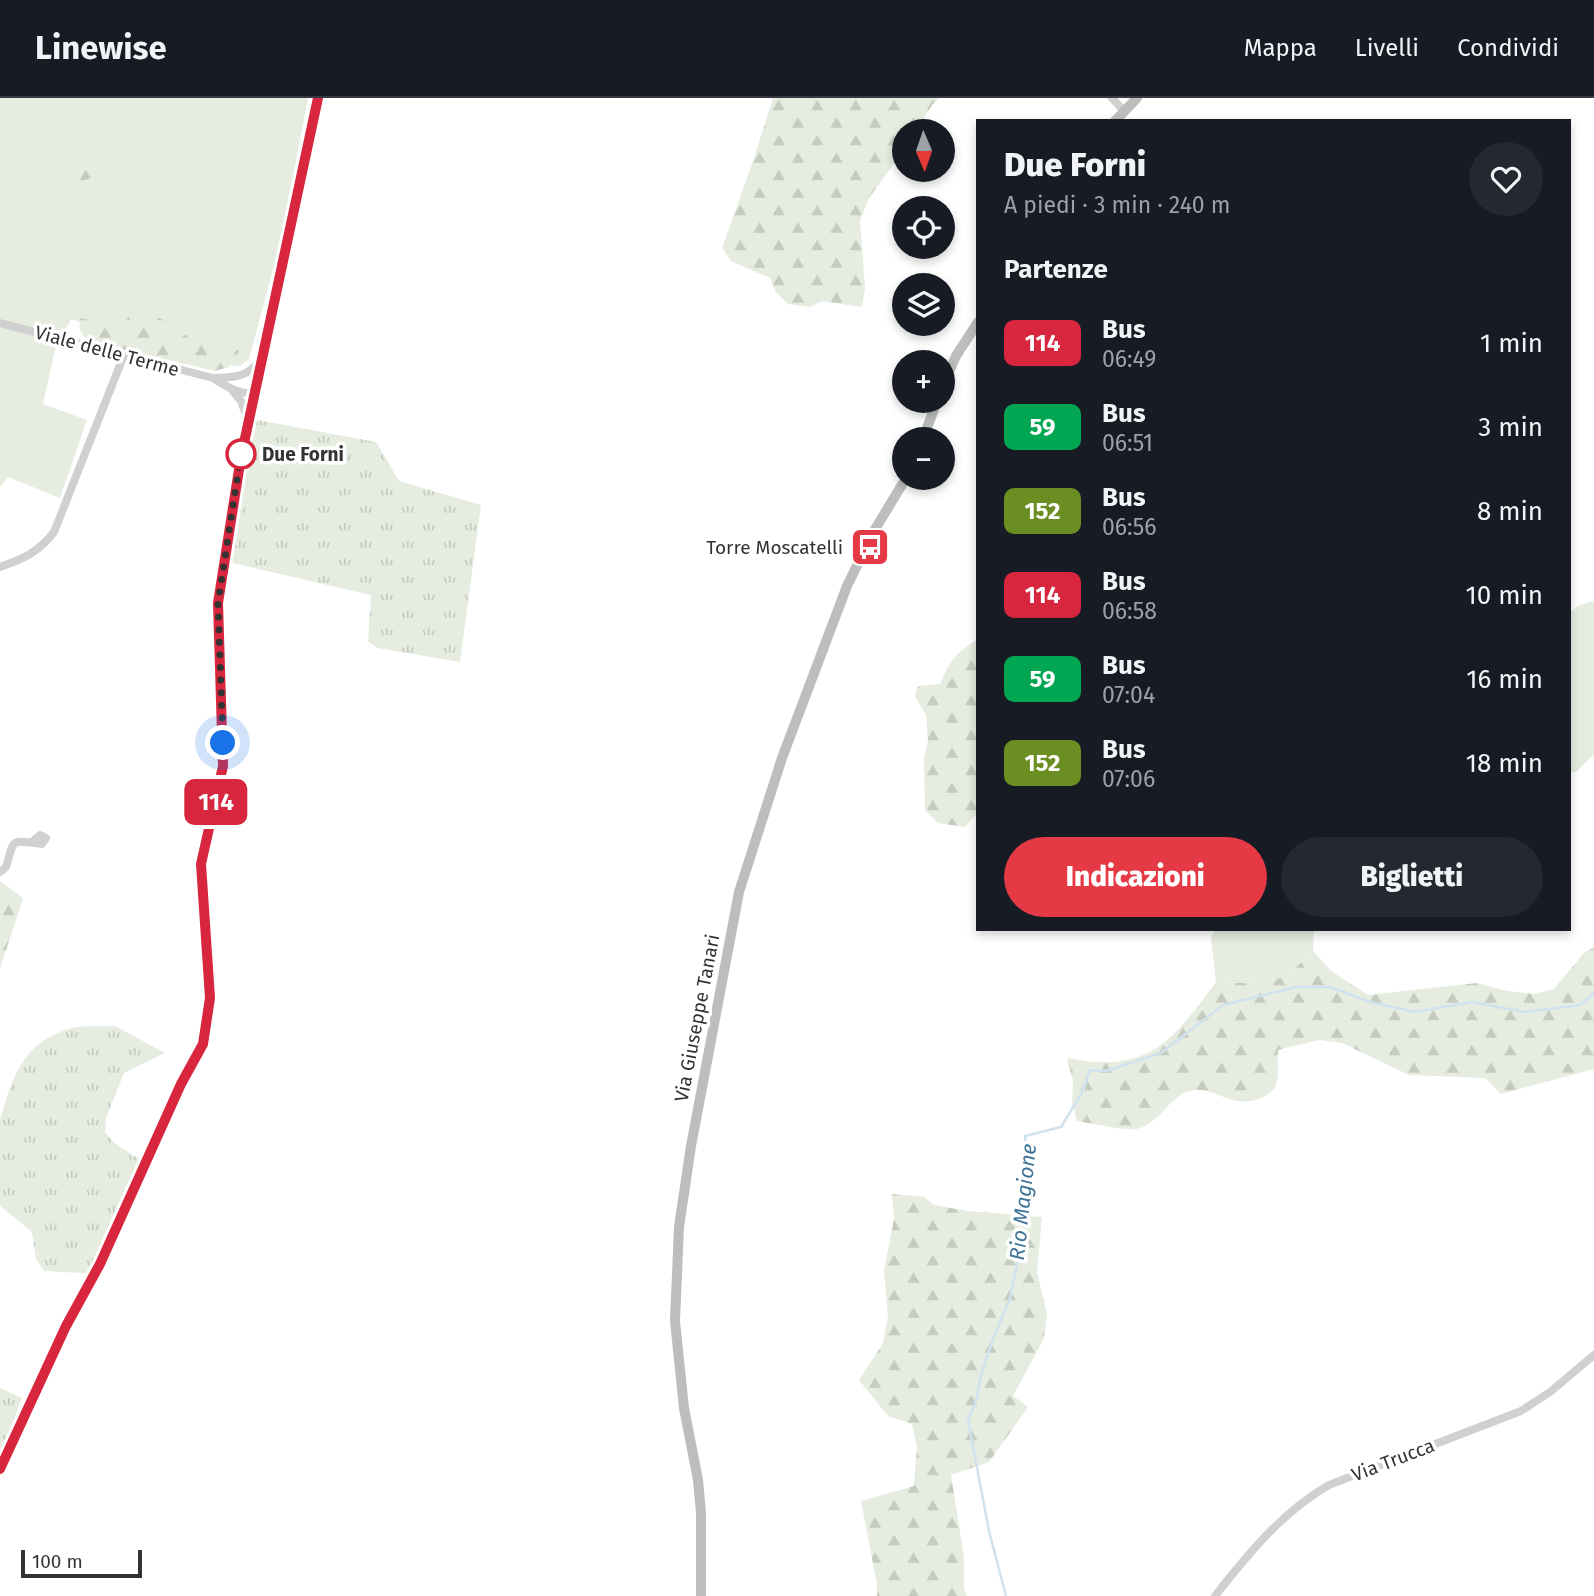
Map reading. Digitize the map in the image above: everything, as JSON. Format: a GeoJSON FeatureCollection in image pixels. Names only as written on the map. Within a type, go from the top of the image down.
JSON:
{"type":"FeatureCollection","features":[{"type":"Feature","properties":{"kind":"main road"},"geometry":{"type":"LineString","coordinates":[[0,1469],[41,1378],[100,1264],[181,1084],[203,1044],[210,998],[201,864],[223,766],[218,603],[248,423],[318,98]]}},
{"type":"Feature","properties":{"kind":"main road"},"geometry":{"type":"LineString","coordinates":[[1117,119],[1137,98]]}},
{"type":"Feature","properties":{"kind":"main road"},"geometry":{"type":"LineString","coordinates":[[955,358],[976,325]]}},
{"type":"Feature","properties":{"kind":"main road","name":"Via Giuseppe Tanari"},"geometry":{"type":"LineString","coordinates":[[701,1596],[701,1513],[698,1480],[684,1408],[675,1321],[679,1227],[691,1146],[739,892],[782,758],[851,577],[899,490]]}},
{"type":"Feature","properties":{"kind":"street"},"geometry":{"type":"LineString","coordinates":[[1112,98],[1124,111]]}},
{"type":"Feature","properties":{"kind":"street","name":"Viale delle Terme"},"geometry":{"type":"LineString","coordinates":[[0,323],[214,378],[243,376]]}},
{"type":"Feature","properties":{"kind":"street"},"geometry":{"type":"LineString","coordinates":[[0,568],[31,555],[44,545],[54,532],[124,355]]}},
{"type":"Feature","properties":{"kind":"street"},"geometry":{"type":"LineString","coordinates":[[256,389],[243,376],[254,369],[263,355]]}},
{"type":"Feature","properties":{"kind":"street","name":"Viale delle Terme"},"geometry":{"type":"LineString","coordinates":[[214,378],[231,389],[245,393],[256,389]]}},
{"type":"Feature","properties":{"kind":"street","name":"Viale delle Terme"},"geometry":{"type":"LineString","coordinates":[[231,389],[241,401],[248,423]]}},
{"type":"Feature","properties":{"kind":"street"},"geometry":{"type":"LineString","coordinates":[[0,872],[6,867],[10,847],[20,841],[32,842]]}},
{"type":"Feature","properties":{"kind":"street","name":"Via Trucca"},"geometry":{"type":"LineString","coordinates":[[1215,1596],[1273,1527],[1313,1494],[1329,1485],[1521,1411],[1550,1392],[1594,1355]]}},
{"type":"Feature","properties":{"kind":"green space"},"geometry":{"type":"Polygon","coordinates":[[[0,98],[308,98],[281,240],[249,359],[240,366],[218,364],[71,319],[55,350],[43,404],[87,420],[60,498],[8,477],[0,487],[0,98]]]}},
{"type":"Feature","properties":{"kind":"green space"},"geometry":{"type":"Polygon","coordinates":[[[773,98],[939,98],[923,119],[892,119],[892,166],[869,198],[860,220],[865,288],[862,307],[822,301],[810,307],[788,304],[775,291],[770,278],[731,261],[722,248],[773,98]]]}},
{"type":"Feature","properties":{"kind":"green space"},"geometry":{"type":"Polygon","coordinates":[[[47,160],[91,170],[95,176],[78,181],[59,178],[49,172],[47,160]]]}},
{"type":"Feature","properties":{"kind":"green space"},"geometry":{"type":"Polygon","coordinates":[[[135,302],[141,312],[137,323],[152,328],[154,316],[166,321],[177,340],[202,325],[213,336],[239,351],[229,367],[215,371],[86,341],[80,329],[79,318],[124,326],[135,302]]]}},
{"type":"Feature","properties":{"kind":"green space"},"geometry":{"type":"Polygon","coordinates":[[[252,419],[376,442],[399,481],[481,505],[460,662],[378,648],[368,642],[371,595],[220,560],[252,419]]]}},
{"type":"Feature","properties":{"kind":"green space"},"geometry":{"type":"Polygon","coordinates":[[[1594,601],[1594,754],[1576,772],[1571,772],[1571,611],[1594,601]]]}},
{"type":"Feature","properties":{"kind":"green space"},"geometry":{"type":"Polygon","coordinates":[[[976,640],[976,814],[965,827],[938,823],[925,810],[924,758],[928,741],[926,715],[915,696],[918,686],[940,684],[954,658],[976,640]]]}},
{"type":"Feature","properties":{"kind":"green space"},"geometry":{"type":"Polygon","coordinates":[[[0,881],[23,898],[0,969],[0,881]]]}},
{"type":"Feature","properties":{"kind":"green space"},"geometry":{"type":"Polygon","coordinates":[[[1214,931],[1314,931],[1313,951],[1289,974],[1266,984],[1216,982],[1211,937],[1214,931]]]}},
{"type":"Feature","properties":{"kind":"green space"},"geometry":{"type":"Polygon","coordinates":[[[1594,947],[1594,1069],[1501,1094],[1485,1078],[1409,1075],[1342,1043],[1319,1040],[1278,1050],[1277,1083],[1268,1095],[1257,1099],[1236,1101],[1210,1092],[1194,1090],[1178,1097],[1152,1122],[1136,1129],[1077,1121],[1072,1103],[1073,1082],[1067,1058],[1095,1062],[1118,1061],[1138,1057],[1155,1049],[1185,1022],[1216,982],[1266,984],[1289,974],[1313,951],[1331,971],[1368,995],[1477,983],[1507,991],[1535,994],[1554,989],[1583,954],[1594,947]]]}},
{"type":"Feature","properties":{"kind":"green space"},"geometry":{"type":"Polygon","coordinates":[[[115,1026],[165,1053],[124,1073],[106,1118],[105,1132],[114,1143],[150,1166],[102,1274],[44,1271],[36,1259],[32,1232],[0,1206],[0,1120],[22,1062],[42,1042],[72,1028],[115,1026]]]}},
{"type":"Feature","properties":{"kind":"green space"},"geometry":{"type":"Polygon","coordinates":[[[892,1194],[924,1197],[934,1205],[968,1211],[1042,1217],[1037,1272],[1047,1314],[1044,1338],[1013,1396],[1028,1407],[989,1462],[951,1475],[964,1557],[964,1589],[967,1596],[877,1596],[861,1501],[914,1486],[917,1446],[912,1424],[888,1416],[859,1380],[883,1343],[888,1316],[884,1271],[894,1219],[892,1194]]]}},
{"type":"Feature","properties":{"kind":"green space"},"geometry":{"type":"Polygon","coordinates":[[[0,1388],[22,1398],[0,1458],[0,1388]]]}},
{"type":"Feature","properties":{"kind":"waterway","name":"Rio Magione"},"geometry":{"type":"LineString","coordinates":[[1006,1596],[989,1531],[968,1420],[993,1339],[1010,1298],[1023,1235],[1024,1219],[1019,1205],[1029,1167],[1025,1136],[1061,1127],[1083,1091],[1090,1070],[1106,1071],[1161,1053],[1223,1005],[1297,987],[1330,987],[1370,1002],[1415,1012],[1472,1002],[1525,1012],[1580,1005],[1594,993]]}},
{"type":"Feature","properties":{"kind":"bus line","name":"114"},"geometry":{"type":"LineString","coordinates":[[0,1469],[66,1326],[100,1264],[181,1084],[203,1044],[210,998],[201,864],[223,766],[218,603],[241,457],[318,98]]}},
{"type":"Feature","properties":{"kind":"place","name":"Due Forni"},"geometry":{"type":"Point","coordinates":[241,454]}},
{"type":"Feature","properties":{"kind":"place","name":"Torre Moscatelli"},"geometry":{"type":"Point","coordinates":[870,547]}},
{"type":"Feature","properties":{"kind":"route"},"geometry":{"type":"LineString","coordinates":[[223,743],[218,603],[241,454]]}}]}
